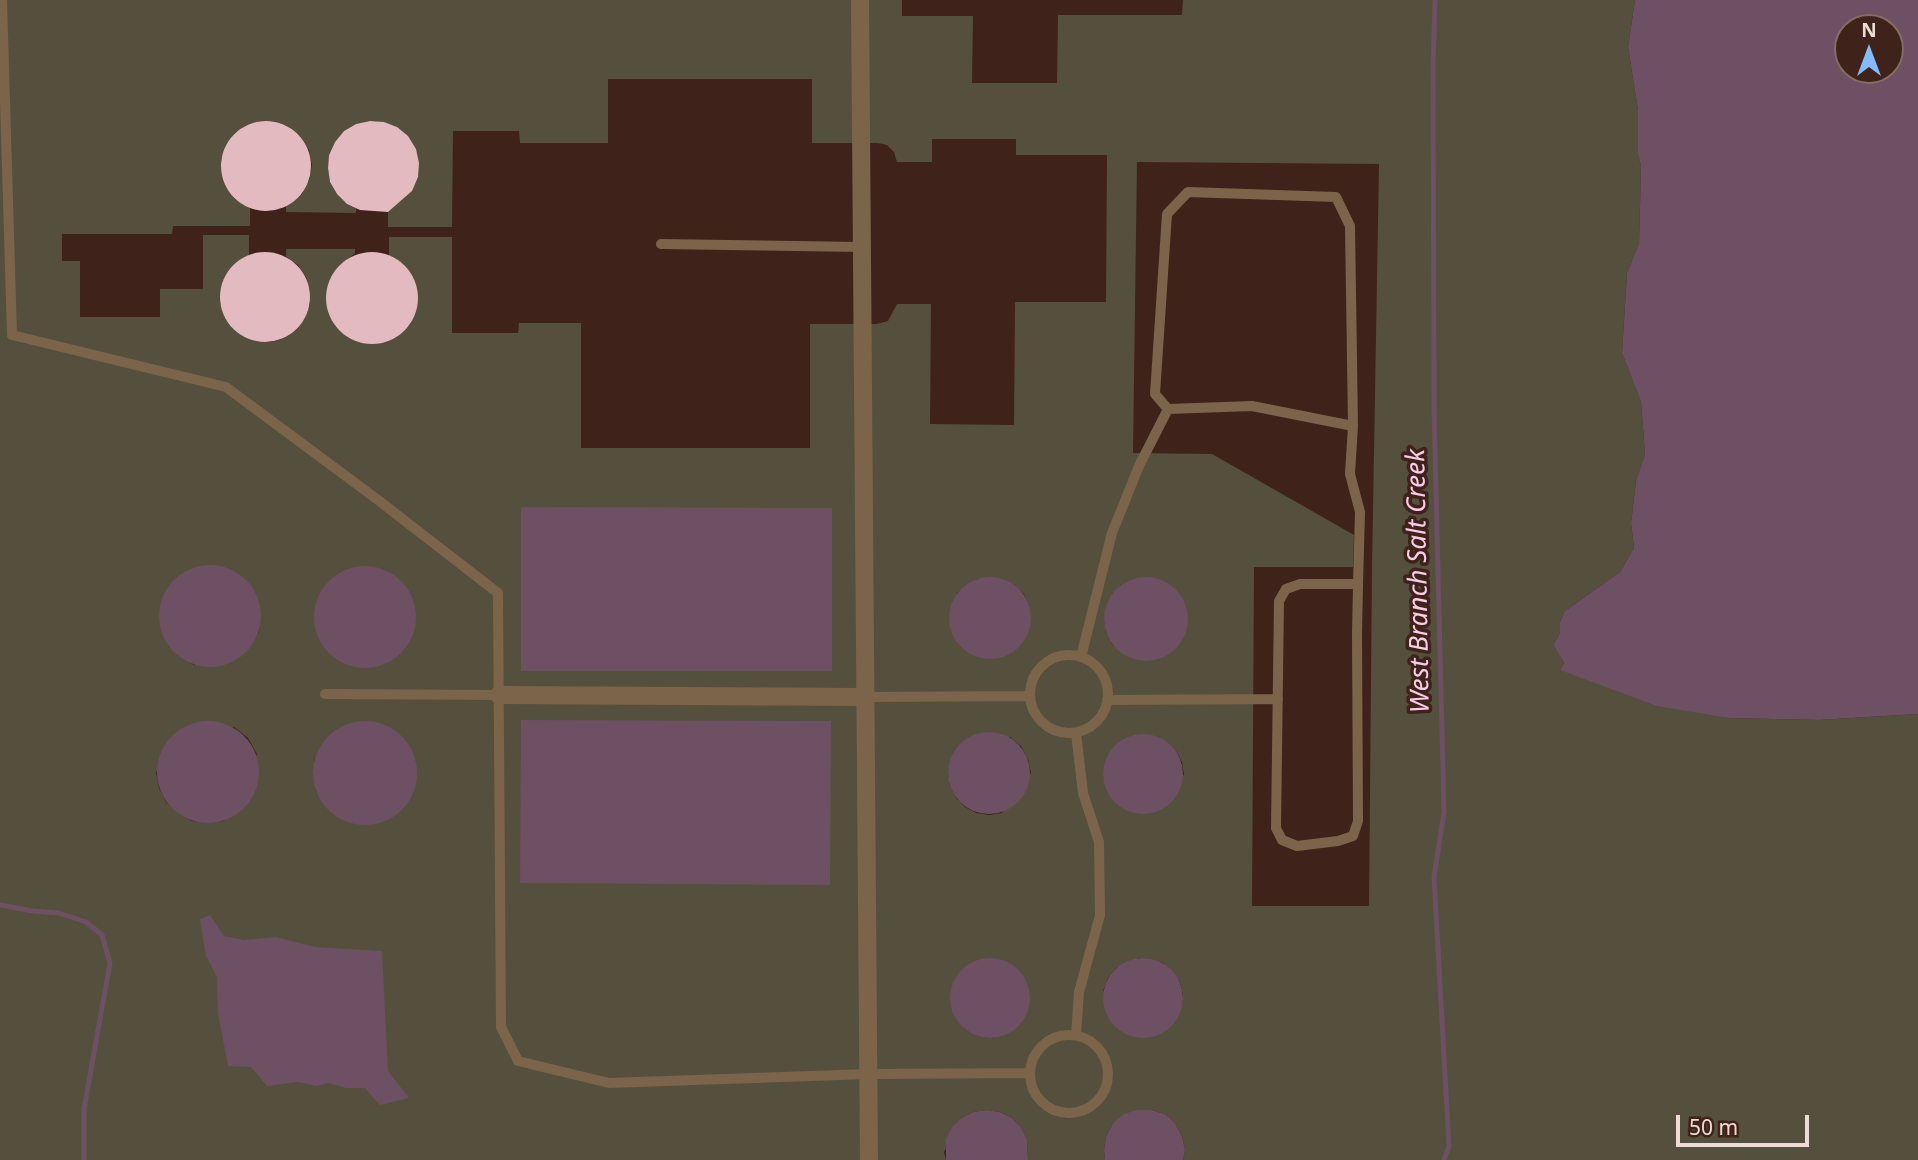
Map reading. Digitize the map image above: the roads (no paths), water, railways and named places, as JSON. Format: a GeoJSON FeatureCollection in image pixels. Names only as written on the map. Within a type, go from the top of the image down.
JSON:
{"type":"FeatureCollection","features":[{"type":"Feature","properties":{"kind":"street"},"geometry":{"type":"LineString","coordinates":[[860,0],[869,1160]]}},
{"type":"Feature","properties":{"kind":"street"},"geometry":{"type":"LineString","coordinates":[[499,695],[866,697]]}},
{"type":"Feature","properties":{"kind":"lane"},"geometry":{"type":"LineString","coordinates":[[2,0],[12,335],[226,387],[498,593],[501,1027],[518,1061],[609,1083],[869,1074],[1030,1073]]}},
{"type":"Feature","properties":{"kind":"lane"},"geometry":{"type":"LineString","coordinates":[[1168,409],[1155,394],[1167,214],[1188,192],[1336,197],[1350,226],[1353,426],[1350,474],[1360,512],[1358,821],[1353,836],[1338,841],[1297,846],[1282,840],[1276,828],[1279,601],[1286,590],[1300,584],[1358,584]]}},
{"type":"Feature","properties":{"kind":"lane"},"geometry":{"type":"LineString","coordinates":[[661,244],[862,247]]}},
{"type":"Feature","properties":{"kind":"lane"},"geometry":{"type":"LineString","coordinates":[[1168,409],[1252,406],[1353,426]]}},
{"type":"Feature","properties":{"kind":"lane"},"geometry":{"type":"LineString","coordinates":[[1080,657],[1112,533],[1139,467],[1168,409]]}},
{"type":"Feature","properties":{"kind":"lane"},"geometry":{"type":"LineString","coordinates":[[1068,655],[1092,662],[1101,671],[1106,682],[1106,708],[1089,728],[1076,733],[1050,729],[1032,709],[1030,696],[1031,683],[1036,672],[1056,657],[1068,655]]}},
{"type":"Feature","properties":{"kind":"lane"},"geometry":{"type":"LineString","coordinates":[[325,694],[499,695]]}},
{"type":"Feature","properties":{"kind":"lane"},"geometry":{"type":"LineString","coordinates":[[866,697],[1030,696]]}},
{"type":"Feature","properties":{"kind":"lane"},"geometry":{"type":"LineString","coordinates":[[1107,700],[1278,699]]}},
{"type":"Feature","properties":{"kind":"lane"},"geometry":{"type":"LineString","coordinates":[[1076,733],[1083,793],[1099,842],[1100,915],[1079,992],[1076,1035]]}},
{"type":"Feature","properties":{"kind":"lane"},"geometry":{"type":"LineString","coordinates":[[1062,1035],[1076,1035],[1088,1039],[1098,1047],[1109,1070],[1108,1082],[1104,1094],[1096,1104],[1073,1114],[1060,1113],[1038,1098],[1031,1086],[1032,1060],[1039,1048],[1050,1040],[1062,1035]]}},
{"type":"Feature","properties":{"kind":"waterway","name":"West Branch Salt Creek"},"geometry":{"type":"LineString","coordinates":[[1435,0],[1434,409],[1444,812],[1434,877],[1449,1146],[1444,1160]]}},
{"type":"Feature","properties":{"kind":"waterway","name":"West Branch Salt Creek"},"geometry":{"type":"LineString","coordinates":[[0,905],[59,913],[86,922],[102,935],[110,963],[84,1109],[84,1160]]}}]}
